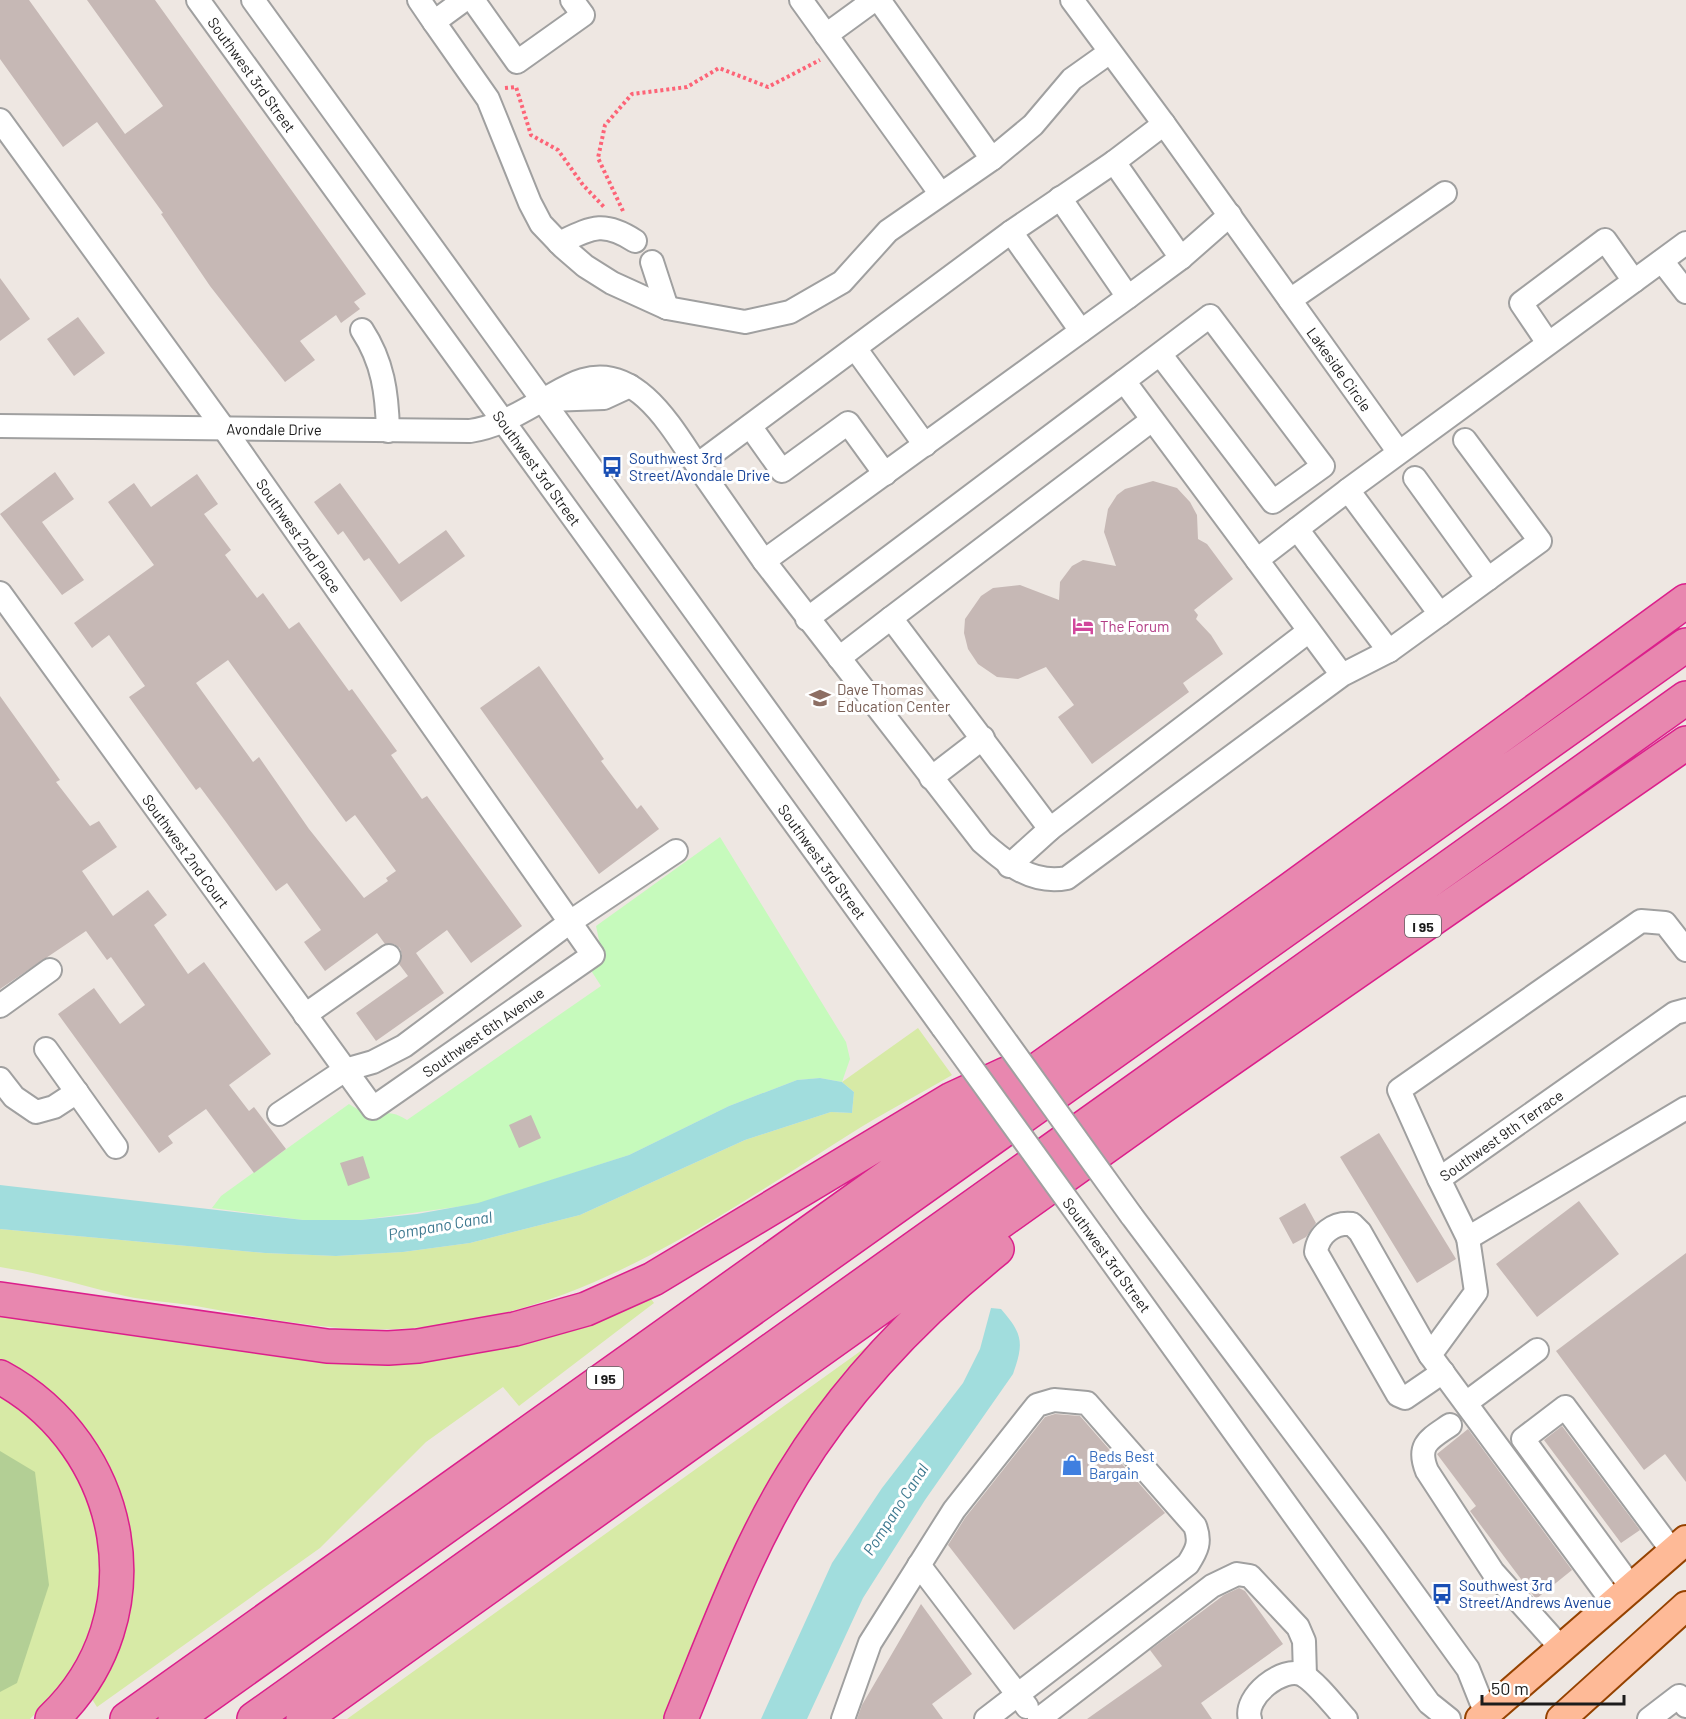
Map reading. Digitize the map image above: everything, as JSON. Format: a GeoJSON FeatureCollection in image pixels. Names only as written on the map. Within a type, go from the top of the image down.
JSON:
{"type":"FeatureCollection","features":[{"type":"Feature","properties":{"kind":"highway","name":"I 95"},"geometry":{"type":"LineString","coordinates":[[127,1719],[1084,1037],[1686,601]]}},
{"type":"Feature","properties":{"kind":"highway"},"geometry":{"type":"LineString","coordinates":[[175,1719],[1686,645]]}},
{"type":"Feature","properties":{"kind":"highway"},"geometry":{"type":"LineString","coordinates":[[254,1719],[1686,698]]}},
{"type":"Feature","properties":{"kind":"highway","name":"I 95"},"geometry":{"type":"LineString","coordinates":[[303,1719],[1160,1108],[1686,743]]}},
{"type":"Feature","properties":{"kind":"highway"},"geometry":{"type":"LineString","coordinates":[[0,1299],[254,1337],[349,1348],[436,1344],[538,1324],[586,1309],[653,1279],[952,1099],[1084,1037]]}},
{"type":"Feature","properties":{"kind":"highway"},"geometry":{"type":"LineString","coordinates":[[681,1719],[759,1535],[797,1467],[842,1404],[933,1302],[1160,1108]]}},
{"type":"Feature","properties":{"kind":"highway"},"geometry":{"type":"LineString","coordinates":[[0,1377],[46,1408],[78,1445],[104,1493],[113,1530],[117,1570],[114,1600],[107,1630],[86,1678],[52,1719]]}},
{"type":"Feature","properties":{"kind":"main road"},"geometry":{"type":"LineString","coordinates":[[1485,1717],[1680,1546]]}},
{"type":"Feature","properties":{"kind":"main road"},"geometry":{"type":"LineString","coordinates":[[1561,1719],[1686,1606]]}},
{"type":"Feature","properties":{"kind":"street","name":"Southwest 3rd Street"},"geometry":{"type":"LineString","coordinates":[[198,0],[1429,1703],[1449,1719]]}},
{"type":"Feature","properties":{"kind":"street"},"geometry":{"type":"LineString","coordinates":[[253,0],[1131,1215],[1461,1659],[1468,1669],[1485,1717]]}},
{"type":"Feature","properties":{"kind":"street"},"geometry":{"type":"LineString","coordinates":[[419,0],[488,99],[530,203],[541,224],[559,243],[585,266],[612,283],[667,308],[745,322],[790,312],[842,282],[888,231],[992,159],[1033,125],[1072,79],[1110,52]]}},
{"type":"Feature","properties":{"kind":"street"},"geometry":{"type":"LineString","coordinates":[[434,22],[464,0]]}},
{"type":"Feature","properties":{"kind":"street"},"geometry":{"type":"LineString","coordinates":[[473,0],[517,62],[583,15],[572,0]]}},
{"type":"Feature","properties":{"kind":"street"},"geometry":{"type":"LineString","coordinates":[[801,0],[940,194]]}},
{"type":"Feature","properties":{"kind":"street"},"geometry":{"type":"LineString","coordinates":[[826,35],[874,0]]}},
{"type":"Feature","properties":{"kind":"street"},"geometry":{"type":"LineString","coordinates":[[879,0],[992,159]]}},
{"type":"Feature","properties":{"kind":"street","name":"Lakeside Circle"},"geometry":{"type":"LineString","coordinates":[[1072,0],[1230,215],[1398,452]]}},
{"type":"Feature","properties":{"kind":"street","name":"Southwest 2nd Place"},"geometry":{"type":"LineString","coordinates":[[0,120],[225,430],[592,955]]}},
{"type":"Feature","properties":{"kind":"street"},"geometry":{"type":"LineString","coordinates":[[697,465],[982,253],[1114,162],[1164,124]]}},
{"type":"Feature","properties":{"kind":"street"},"geometry":{"type":"LineString","coordinates":[[1114,162],[1181,258]]}},
{"type":"Feature","properties":{"kind":"street"},"geometry":{"type":"LineString","coordinates":[[1290,300],[1445,193]]}},
{"type":"Feature","properties":{"kind":"street"},"geometry":{"type":"LineString","coordinates":[[1060,198],[1128,297]]}},
{"type":"Feature","properties":{"kind":"street"},"geometry":{"type":"LineString","coordinates":[[764,561],[1181,258],[1230,215]]}},
{"type":"Feature","properties":{"kind":"street"},"geometry":{"type":"LineString","coordinates":[[559,243],[592,227],[616,229],[635,241]]}},
{"type":"Feature","properties":{"kind":"street"},"geometry":{"type":"LineString","coordinates":[[1011,232],[1081,331]]}},
{"type":"Feature","properties":{"kind":"street"},"geometry":{"type":"LineString","coordinates":[[1548,343],[1521,303],[1605,240],[1634,281]]}},
{"type":"Feature","properties":{"kind":"street"},"geometry":{"type":"LineString","coordinates":[[1257,560],[1398,452],[1686,243]]}},
{"type":"Feature","properties":{"kind":"street"},"geometry":{"type":"LineString","coordinates":[[1662,261],[1686,292]]}},
{"type":"Feature","properties":{"kind":"street"},"geometry":{"type":"LineString","coordinates":[[652,262],[667,308]]}},
{"type":"Feature","properties":{"kind":"street"},"geometry":{"type":"LineString","coordinates":[[807,619],[1210,316],[1323,466],[1273,502],[1160,354]]}},
{"type":"Feature","properties":{"kind":"street"},"geometry":{"type":"LineString","coordinates":[[362,330],[374,349],[381,369],[387,398],[388,431]]}},
{"type":"Feature","properties":{"kind":"street"},"geometry":{"type":"LineString","coordinates":[[855,348],[925,445]]}},
{"type":"Feature","properties":{"kind":"street"},"geometry":{"type":"LineString","coordinates":[[1124,381],[1342,675]]}},
{"type":"Feature","properties":{"kind":"street"},"geometry":{"type":"LineString","coordinates":[[542,400],[604,398],[630,386],[664,417],[807,619],[982,842],[1009,866],[1042,879],[1067,878],[1342,675],[1389,651],[1540,541],[1465,440]]}},
{"type":"Feature","properties":{"kind":"street","name":"Avondale Drive"},"geometry":{"type":"LineString","coordinates":[[0,426],[470,431],[504,422],[542,400]]}},
{"type":"Feature","properties":{"kind":"street"},"geometry":{"type":"LineString","coordinates":[[838,658],[1152,420]]}},
{"type":"Feature","properties":{"kind":"street"},"geometry":{"type":"LineString","coordinates":[[750,426],[782,471],[848,423],[885,474]]}},
{"type":"Feature","properties":{"kind":"street"},"geometry":{"type":"LineString","coordinates":[[1415,478],[1488,579]]}},
{"type":"Feature","properties":{"kind":"street"},"geometry":{"type":"LineString","coordinates":[[1348,490],[1440,614]]}},
{"type":"Feature","properties":{"kind":"street"},"geometry":{"type":"LineString","coordinates":[[1297,529],[1389,651]]}},
{"type":"Feature","properties":{"kind":"street","name":"Southwest 2nd Court"},"geometry":{"type":"LineString","coordinates":[[0,593],[373,1108]]}},
{"type":"Feature","properties":{"kind":"street"},"geometry":{"type":"LineString","coordinates":[[891,618],[1050,829]]}},
{"type":"Feature","properties":{"kind":"street"},"geometry":{"type":"LineString","coordinates":[[1009,866],[1050,829],[1309,631]]}},
{"type":"Feature","properties":{"kind":"street"},"geometry":{"type":"LineString","coordinates":[[931,778],[983,738]]}},
{"type":"Feature","properties":{"kind":"street"},"geometry":{"type":"LineString","coordinates":[[279,1114],[345,1070],[373,1062],[404,1046],[570,922],[676,850]]}},
{"type":"Feature","properties":{"kind":"street"},"geometry":{"type":"LineString","coordinates":[[1439,1179],[1399,1090],[1641,921],[1665,923],[1686,950]]}},
{"type":"Feature","properties":{"kind":"street","name":"Southwest 6th Avenue"},"geometry":{"type":"LineString","coordinates":[[373,1108],[592,955]]}},
{"type":"Feature","properties":{"kind":"street"},"geometry":{"type":"LineString","coordinates":[[305,1015],[389,956]]}},
{"type":"Feature","properties":{"kind":"street"},"geometry":{"type":"LineString","coordinates":[[0,1006],[50,970]]}},
{"type":"Feature","properties":{"kind":"street","name":"Southwest 9th Terrace"},"geometry":{"type":"LineString","coordinates":[[1436,1363],[1360,1232],[1352,1224],[1343,1223],[1332,1228],[1317,1244],[1316,1252],[1393,1389],[1405,1398],[1436,1363],[1476,1292],[1468,1238],[1439,1179],[1675,1013],[1686,1010]]}},
{"type":"Feature","properties":{"kind":"street"},"geometry":{"type":"LineString","coordinates":[[46,1049],[116,1147]]}},
{"type":"Feature","properties":{"kind":"street"},"geometry":{"type":"LineString","coordinates":[[7,1088],[36,1112],[54,1107],[77,1092]]}},
{"type":"Feature","properties":{"kind":"street"},"geometry":{"type":"LineString","coordinates":[[1468,1238],[1686,1108]]}},
{"type":"Feature","properties":{"kind":"street"},"geometry":{"type":"LineString","coordinates":[[1466,1403],[1537,1350]]}},
{"type":"Feature","properties":{"kind":"street"},"geometry":{"type":"LineString","coordinates":[[1436,1363],[1623,1596]]}},
{"type":"Feature","properties":{"kind":"street"},"geometry":{"type":"LineString","coordinates":[[843,1719],[870,1644],[954,1510],[1037,1405],[1054,1400],[1087,1403],[1195,1526],[1199,1538],[1198,1548],[1188,1564],[986,1719]]}},
{"type":"Feature","properties":{"kind":"street"},"geometry":{"type":"LineString","coordinates":[[1623,1596],[1523,1439],[1565,1407],[1680,1546]]}},
{"type":"Feature","properties":{"kind":"street"},"geometry":{"type":"LineString","coordinates":[[1450,1425],[1423,1448],[1422,1459],[1427,1471],[1493,1572],[1562,1649]]}},
{"type":"Feature","properties":{"kind":"street"},"geometry":{"type":"LineString","coordinates":[[919,1565],[1037,1719],[1212,1586],[1237,1574],[1250,1576],[1298,1627],[1304,1641],[1305,1676]]}},
{"type":"Feature","properties":{"kind":"street"},"geometry":{"type":"LineString","coordinates":[[1250,1719],[1252,1701],[1281,1676],[1294,1672],[1305,1676],[1346,1719]]}},
{"type":"Feature","properties":{"kind":"street"},"geometry":{"type":"LineString","coordinates":[[1649,1719],[1684,1698]]}},
{"type":"Feature","properties":{"kind":"path"},"geometry":{"type":"LineString","coordinates":[[497,89],[516,87],[531,135],[558,150],[583,185],[614,216],[623,212],[598,158],[605,125],[632,94],[687,87],[719,68],[768,87],[822,59]]}},
{"type":"Feature","properties":{"kind":"green space"},"geometry":{"type":"Polygon","coordinates":[[[720,837],[846,1042],[850,1059],[842,1082],[820,1078],[797,1080],[729,1106],[629,1155],[478,1204],[361,1220],[303,1220],[212,1208],[221,1196],[349,1104],[365,1112],[392,1114],[407,1120],[601,986],[592,972],[599,940],[596,926],[720,837]]]}},
{"type":"Feature","properties":{"kind":"green space"},"geometry":{"type":"Polygon","coordinates":[[[918,1028],[952,1075],[862,1126],[679,1240],[620,1270],[560,1296],[498,1315],[432,1326],[363,1329],[321,1326],[134,1298],[48,1276],[0,1267],[0,1229],[265,1253],[336,1256],[403,1252],[470,1243],[580,1215],[745,1140],[831,1112],[852,1113],[854,1092],[842,1082],[918,1028]]]}},
{"type":"Feature","properties":{"kind":"green space"},"geometry":{"type":"Polygon","coordinates":[[[651,1299],[654,1303],[519,1406],[503,1387],[426,1442],[320,1548],[97,1707],[90,1696],[107,1666],[125,1624],[130,1604],[131,1567],[123,1510],[103,1457],[88,1434],[50,1394],[0,1363],[0,1312],[436,1359],[519,1344],[572,1329],[651,1299]]]}},
{"type":"Feature","properties":{"kind":"green space"},"geometry":{"type":"Polygon","coordinates":[[[869,1345],[872,1349],[713,1601],[664,1719],[347,1719],[869,1345]]]}},
{"type":"Feature","properties":{"kind":"green space"},"geometry":{"type":"Polygon","coordinates":[[[0,1390],[70,1455],[98,1529],[100,1570],[96,1613],[80,1656],[59,1689],[30,1719],[0,1719],[0,1390]]]}},
{"type":"Feature","properties":{"kind":"green space"},"geometry":{"type":"Polygon","coordinates":[[[0,1451],[35,1472],[49,1585],[17,1683],[0,1692],[0,1451]]]}},
{"type":"Feature","properties":{"kind":"water","name":"Pompano Canal"},"geometry":{"type":"Polygon","coordinates":[[[820,1078],[842,1082],[854,1092],[852,1113],[831,1112],[745,1140],[580,1215],[470,1243],[403,1252],[336,1256],[265,1253],[0,1229],[0,1185],[303,1220],[361,1220],[417,1214],[478,1203],[629,1155],[729,1106],[797,1080],[820,1078]]]}},
{"type":"Feature","properties":{"kind":"water","name":"Pompano Canal"},"geometry":{"type":"Polygon","coordinates":[[[991,1308],[1001,1309],[1017,1332],[1020,1346],[1013,1374],[925,1500],[863,1598],[807,1719],[761,1719],[832,1563],[882,1488],[963,1383],[980,1349],[991,1308]]]}},
{"type":"Feature","properties":{"kind":"building"},"geometry":{"type":"Polygon","coordinates":[[[0,0],[29,0],[125,134],[163,106],[87,0],[155,0],[366,294],[354,302],[360,309],[341,323],[336,315],[300,341],[315,360],[285,382],[210,286],[161,214],[163,213],[97,122],[63,147],[0,59],[0,0]]]}},
{"type":"Feature","properties":{"kind":"building"},"geometry":{"type":"Polygon","coordinates":[[[0,278],[30,319],[0,341],[0,278]]]}},
{"type":"Feature","properties":{"kind":"building"},"geometry":{"type":"Polygon","coordinates":[[[78,317],[105,353],[74,376],[47,339],[78,317]]]}},
{"type":"Feature","properties":{"kind":"building"},"geometry":{"type":"Polygon","coordinates":[[[55,472],[74,499],[42,522],[84,580],[62,595],[0,514],[55,472]]]}},
{"type":"Feature","properties":{"kind":"building"},"geometry":{"type":"Polygon","coordinates":[[[197,474],[218,504],[204,514],[231,550],[225,555],[257,598],[263,593],[289,629],[299,622],[349,691],[352,689],[397,751],[391,755],[422,799],[427,796],[522,926],[471,963],[447,930],[416,953],[444,993],[376,1041],[356,1013],[408,976],[399,964],[402,955],[400,948],[394,944],[385,944],[377,933],[325,971],[304,942],[321,930],[287,883],[276,891],[200,787],[196,790],[129,697],[145,686],[109,635],[92,648],[74,623],[154,565],[108,502],[134,483],[151,507],[197,474]],[[228,660],[196,683],[253,762],[259,757],[309,829],[364,898],[388,881],[386,878],[396,871],[355,815],[346,822],[228,660]]]}},
{"type":"Feature","properties":{"kind":"building","name":"The Forum"},"geometry":{"type":"Polygon","coordinates":[[[1153,481],[1177,488],[1190,502],[1197,515],[1198,539],[1207,544],[1233,579],[1194,610],[1198,615],[1196,619],[1211,635],[1223,654],[1183,683],[1189,692],[1092,764],[1058,717],[1074,705],[1046,667],[1018,679],[997,677],[978,664],[968,649],[964,633],[965,619],[981,596],[993,588],[1020,585],[1059,600],[1060,582],[1072,566],[1083,560],[1116,566],[1104,532],[1108,509],[1117,495],[1125,489],[1153,481]]]}},
{"type":"Feature","properties":{"kind":"building"},"geometry":{"type":"Polygon","coordinates":[[[340,483],[399,564],[446,530],[465,556],[401,602],[369,558],[364,561],[343,531],[338,535],[314,502],[340,483]]]}},
{"type":"Feature","properties":{"kind":"building"},"geometry":{"type":"Polygon","coordinates":[[[539,666],[604,759],[601,761],[637,809],[641,805],[659,829],[599,874],[480,708],[539,666]]]}},
{"type":"Feature","properties":{"kind":"building"},"geometry":{"type":"Polygon","coordinates":[[[0,696],[60,780],[56,782],[90,826],[99,821],[117,847],[82,871],[113,916],[148,890],[167,915],[154,925],[188,974],[204,962],[271,1054],[229,1085],[249,1111],[254,1107],[286,1149],[254,1173],[206,1109],[168,1136],[173,1143],[159,1153],[58,1014],[94,988],[120,1024],[145,1005],[111,957],[107,960],[86,931],[0,989],[0,696]]]}},
{"type":"Feature","properties":{"kind":"building"},"geometry":{"type":"Polygon","coordinates":[[[531,1115],[541,1138],[519,1148],[509,1125],[531,1115]]]}},
{"type":"Feature","properties":{"kind":"building"},"geometry":{"type":"Polygon","coordinates":[[[1379,1133],[1456,1259],[1417,1283],[1340,1157],[1379,1133]]]}},
{"type":"Feature","properties":{"kind":"building"},"geometry":{"type":"Polygon","coordinates":[[[363,1156],[370,1178],[348,1186],[340,1163],[363,1156]]]}},
{"type":"Feature","properties":{"kind":"building"},"geometry":{"type":"Polygon","coordinates":[[[1579,1201],[1619,1254],[1537,1317],[1496,1264],[1579,1201]]]}},
{"type":"Feature","properties":{"kind":"building"},"geometry":{"type":"Polygon","coordinates":[[[1305,1203],[1316,1223],[1306,1237],[1293,1244],[1279,1218],[1305,1203]]]}},
{"type":"Feature","properties":{"kind":"building"},"geometry":{"type":"Polygon","coordinates":[[[1686,1253],[1686,1482],[1665,1454],[1644,1470],[1556,1351],[1686,1253]]]}},
{"type":"Feature","properties":{"kind":"building"},"geometry":{"type":"Polygon","coordinates":[[[1055,1414],[1080,1416],[1165,1513],[1014,1630],[948,1545],[965,1518],[1045,1417],[1055,1414]]]}},
{"type":"Feature","properties":{"kind":"building"},"geometry":{"type":"Polygon","coordinates":[[[1562,1426],[1640,1530],[1621,1543],[1544,1440],[1562,1426]]]}},
{"type":"Feature","properties":{"kind":"building"},"geometry":{"type":"Polygon","coordinates":[[[1468,1429],[1572,1570],[1536,1599],[1470,1511],[1476,1506],[1437,1454],[1468,1429]]]}},
{"type":"Feature","properties":{"kind":"building"},"geometry":{"type":"Polygon","coordinates":[[[1239,1588],[1245,1591],[1283,1644],[1201,1703],[1212,1719],[1087,1719],[1162,1666],[1150,1650],[1224,1595],[1239,1588]]]}},
{"type":"Feature","properties":{"kind":"building"},"geometry":{"type":"Polygon","coordinates":[[[921,1604],[972,1674],[932,1704],[943,1719],[857,1719],[862,1705],[921,1604]]]}},
{"type":"Feature","properties":{"kind":"place","name":"Southwest 3rd Street/Avondale Drive"},"geometry":{"type":"Point","coordinates":[612,467]}},
{"type":"Feature","properties":{"kind":"place","name":"The Forum"},"geometry":{"type":"Point","coordinates":[1083,626]}},
{"type":"Feature","properties":{"kind":"place","name":"Dave Thomas Education Center"},"geometry":{"type":"Point","coordinates":[820,698]}},
{"type":"Feature","properties":{"kind":"place","name":"Beds Best Bargain"},"geometry":{"type":"Point","coordinates":[1072,1465]}},
{"type":"Feature","properties":{"kind":"place","name":"Southwest 3rd Street/Andrews Avenue"},"geometry":{"type":"Point","coordinates":[1442,1594]}}]}
